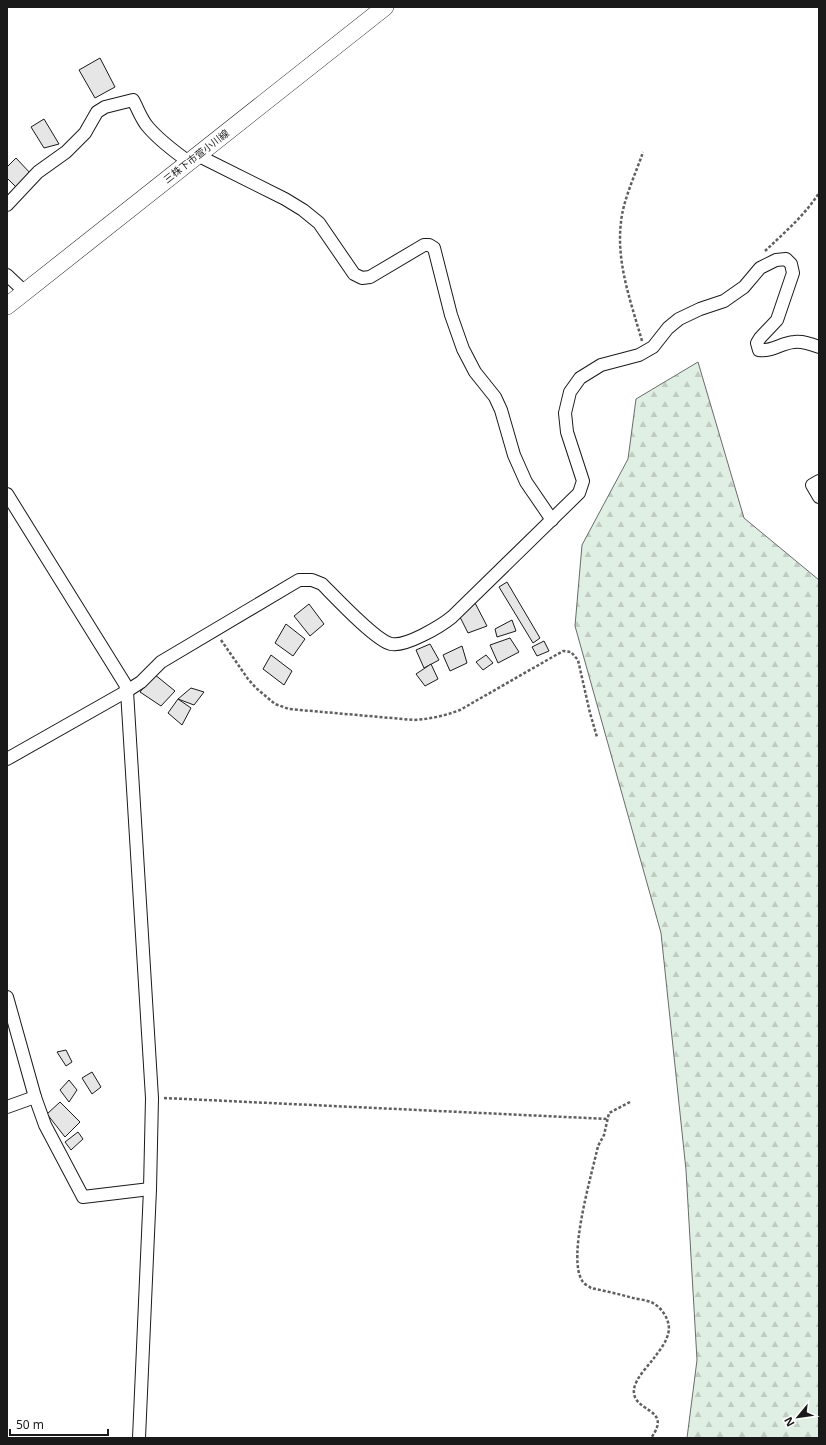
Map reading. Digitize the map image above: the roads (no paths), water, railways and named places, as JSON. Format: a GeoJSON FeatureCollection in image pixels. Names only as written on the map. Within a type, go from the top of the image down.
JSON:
{"type":"FeatureCollection","features":[{"type":"Feature","properties":{"kind":"main road","name":"三株下市萱小川線"},"geometry":{"type":"LineString","coordinates":[[7,306],[385,7]]}},
{"type":"Feature","properties":{"kind":"street"},"geometry":{"type":"LineString","coordinates":[[7,205],[38,172],[66,152],[85,133],[97,112],[105,107],[133,100],[148,127],[172,150],[285,199],[303,210],[319,223],[354,274],[362,278],[370,277],[424,245],[429,245],[434,248],[451,315],[463,349],[475,372],[495,397],[501,410],[514,455],[526,482],[552,520]]}},
{"type":"Feature","properties":{"kind":"street"},"geometry":{"type":"LineString","coordinates":[[7,759],[127,691],[141,682],[161,662],[299,580],[312,580],[322,584],[377,637],[391,644],[404,643],[442,625],[579,493],[583,481],[567,432],[565,414],[570,392],[580,378],[601,365],[639,355],[653,347],[668,328],[679,319],[700,309],[724,302],[744,287],[760,268],[776,260],[786,259],[791,264],[793,273],[777,320],[757,343],[759,350],[766,351],[793,342],[809,342],[819,347]]}},
{"type":"Feature","properties":{"kind":"street"},"geometry":{"type":"LineString","coordinates":[[7,275],[25,292]]}},
{"type":"Feature","properties":{"kind":"street"},"geometry":{"type":"LineString","coordinates":[[819,481],[812,486],[819,497]]}},
{"type":"Feature","properties":{"kind":"street"},"geometry":{"type":"LineString","coordinates":[[7,494],[125,684],[127,691],[152,1098],[150,1189],[139,1438]]}},
{"type":"Feature","properties":{"kind":"street"},"geometry":{"type":"LineString","coordinates":[[7,997],[35,1097],[45,1125],[83,1197],[150,1189]]}},
{"type":"Feature","properties":{"kind":"street"},"geometry":{"type":"LineString","coordinates":[[7,1107],[35,1097]]}}]}
